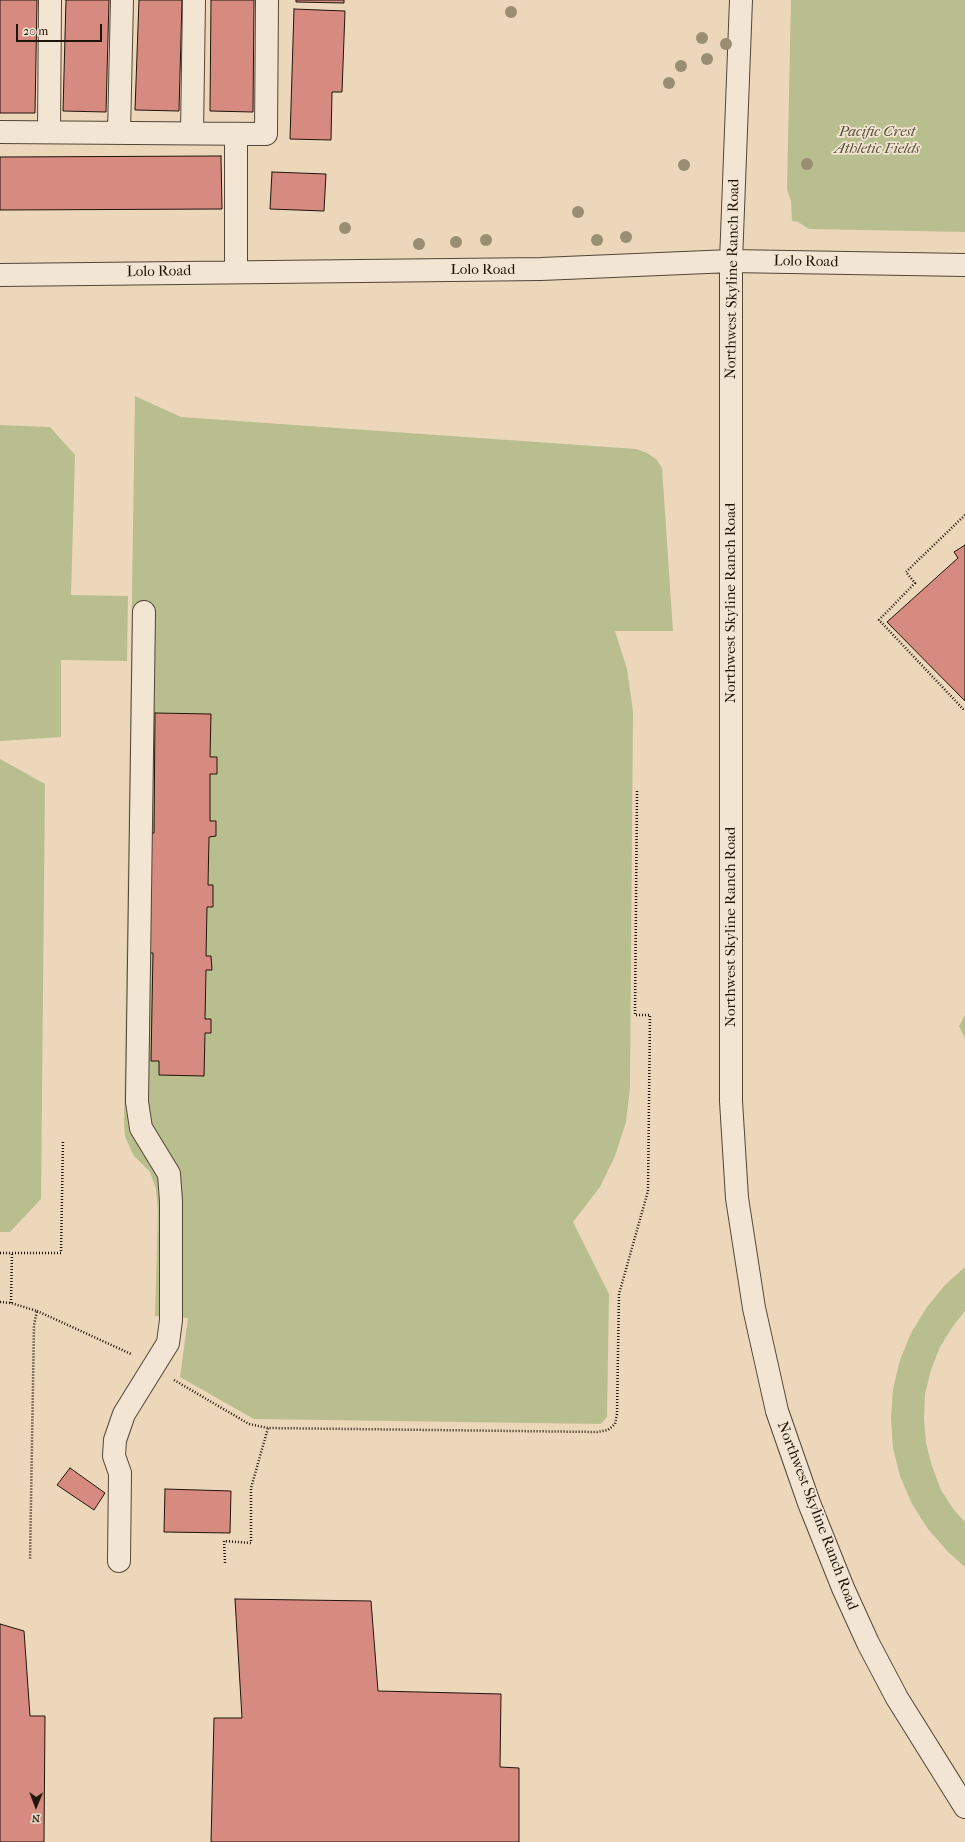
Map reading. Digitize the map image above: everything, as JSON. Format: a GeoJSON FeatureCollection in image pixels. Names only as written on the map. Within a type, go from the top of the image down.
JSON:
{"type":"FeatureCollection","features":[{"type":"Feature","properties":{"kind":"street"},"geometry":{"type":"LineString","coordinates":[[48,132],[50,0]]}},
{"type":"Feature","properties":{"kind":"street"},"geometry":{"type":"LineString","coordinates":[[119,133],[122,0]]}},
{"type":"Feature","properties":{"kind":"street"},"geometry":{"type":"LineString","coordinates":[[192,134],[194,0]]}},
{"type":"Feature","properties":{"kind":"street"},"geometry":{"type":"LineString","coordinates":[[0,132],[266,134],[267,0]]}},
{"type":"Feature","properties":{"kind":"street","name":"Northwest Skyline Ranch Road"},"geometry":{"type":"LineString","coordinates":[[741,0],[731,260],[731,1101],[737,1198],[750,1284],[777,1411],[808,1502],[843,1588],[868,1643],[896,1698],[965,1807]]}},
{"type":"Feature","properties":{"kind":"street"},"geometry":{"type":"LineString","coordinates":[[236,134],[236,271]]}},
{"type":"Feature","properties":{"kind":"street","name":"Lolo Road"},"geometry":{"type":"LineString","coordinates":[[0,275],[236,271],[541,269],[731,260],[965,265]]}},
{"type":"Feature","properties":{"kind":"street"},"geometry":{"type":"LineString","coordinates":[[119,1561],[120,1473],[114,1456],[115,1440],[124,1414],[154,1369],[168,1344],[171,1320],[172,1201],[169,1174],[141,1128],[136,1102],[144,612]]}},
{"type":"Feature","properties":{"kind":"path"},"geometry":{"type":"LineString","coordinates":[[965,515],[906,572],[915,582],[879,620],[965,711]]}},
{"type":"Feature","properties":{"kind":"path"},"geometry":{"type":"LineString","coordinates":[[0,1302],[12,1303],[37,1311],[129,1353],[249,1424],[268,1428],[597,1432],[608,1430],[615,1424],[617,1414],[619,1294],[648,1191],[650,1015],[635,1015],[637,791]]}},
{"type":"Feature","properties":{"kind":"path"},"geometry":{"type":"LineString","coordinates":[[0,1253],[61,1253],[63,1140]]}},
{"type":"Feature","properties":{"kind":"path"},"geometry":{"type":"LineString","coordinates":[[12,1253],[12,1303]]}},
{"type":"Feature","properties":{"kind":"path"},"geometry":{"type":"LineString","coordinates":[[30,1560],[34,1325],[37,1311]]}},
{"type":"Feature","properties":{"kind":"path"},"geometry":{"type":"LineString","coordinates":[[225,1563],[224,1541],[251,1543],[251,1488],[268,1428]]}},
{"type":"Feature","properties":{"kind":"green space","name":"Pacific Crest Athletic Fields"},"geometry":{"type":"Polygon","coordinates":[[[791,0],[965,0],[965,232],[809,229],[798,222],[792,221],[791,201],[787,189],[791,0]]]}},
{"type":"Feature","properties":{"kind":"green space"},"geometry":{"type":"Polygon","coordinates":[[[135,396],[181,417],[636,449],[647,453],[656,459],[662,468],[673,631],[615,631],[627,669],[633,711],[630,1088],[626,1122],[615,1156],[600,1187],[573,1222],[609,1294],[607,1417],[601,1424],[254,1419],[180,1377],[188,1318],[155,1316],[158,1211],[156,1189],[150,1172],[134,1156],[130,1148],[125,1136],[124,1124],[135,396]]]}},
{"type":"Feature","properties":{"kind":"green space"},"geometry":{"type":"Polygon","coordinates":[[[0,425],[50,427],[75,455],[71,595],[128,596],[127,661],[61,660],[61,737],[0,741],[0,425]]]}},
{"type":"Feature","properties":{"kind":"green space"},"geometry":{"type":"Polygon","coordinates":[[[0,759],[45,784],[41,1199],[10,1232],[0,1232],[0,759]]]}},
{"type":"Feature","properties":{"kind":"green space"},"geometry":{"type":"Polygon","coordinates":[[[965,1015],[965,1039],[959,1026],[965,1015]]]}},
{"type":"Feature","properties":{"kind":"green space"},"geometry":{"type":"Polygon","coordinates":[[[965,1267],[965,1311],[953,1326],[940,1347],[931,1370],[925,1394],[924,1418],[926,1443],[932,1466],[941,1490],[954,1510],[965,1522],[965,1567],[948,1552],[928,1529],[912,1504],[900,1476],[893,1448],[891,1418],[893,1389],[900,1360],[911,1333],[927,1307],[945,1285],[965,1267]]]}},
{"type":"Feature","properties":{"kind":"building"},"geometry":{"type":"Polygon","coordinates":[[[0,0],[37,0],[35,113],[0,113],[0,0]]]}},
{"type":"Feature","properties":{"kind":"building"},"geometry":{"type":"Polygon","coordinates":[[[66,0],[109,0],[106,112],[63,111],[66,0]]]}},
{"type":"Feature","properties":{"kind":"building"},"geometry":{"type":"Polygon","coordinates":[[[139,0],[182,0],[179,111],[135,110],[139,0]]]}},
{"type":"Feature","properties":{"kind":"building"},"geometry":{"type":"Polygon","coordinates":[[[211,0],[254,0],[253,112],[210,111],[211,0]]]}},
{"type":"Feature","properties":{"kind":"building"},"geometry":{"type":"Polygon","coordinates":[[[296,0],[344,0],[344,3],[296,2],[296,0]]]}},
{"type":"Feature","properties":{"kind":"building"},"geometry":{"type":"Polygon","coordinates":[[[294,9],[345,11],[342,92],[332,92],[331,140],[290,139],[294,9]]]}},
{"type":"Feature","properties":{"kind":"building"},"geometry":{"type":"Polygon","coordinates":[[[221,156],[222,209],[0,210],[0,157],[221,156]]]}},
{"type":"Feature","properties":{"kind":"building"},"geometry":{"type":"Polygon","coordinates":[[[272,172],[326,174],[324,211],[270,209],[272,172]]]}},
{"type":"Feature","properties":{"kind":"building"},"geometry":{"type":"Polygon","coordinates":[[[965,545],[965,701],[887,622],[958,558],[954,552],[965,545]]]}},
{"type":"Feature","properties":{"kind":"building"},"geometry":{"type":"Polygon","coordinates":[[[155,713],[211,714],[210,757],[217,757],[217,774],[210,774],[210,821],[216,821],[216,836],[209,837],[208,885],[213,885],[213,907],[207,907],[206,956],[211,956],[212,970],[206,970],[205,1019],[211,1019],[211,1033],[205,1033],[204,1076],[159,1075],[159,1061],[151,1061],[153,953],[149,953],[150,833],[154,833],[155,713]]]}},
{"type":"Feature","properties":{"kind":"building"},"geometry":{"type":"Polygon","coordinates":[[[70,1468],[105,1493],[94,1510],[57,1485],[70,1468]]]}},
{"type":"Feature","properties":{"kind":"building"},"geometry":{"type":"Polygon","coordinates":[[[165,1489],[231,1491],[230,1533],[164,1532],[165,1489]]]}},
{"type":"Feature","properties":{"kind":"building"},"geometry":{"type":"Polygon","coordinates":[[[235,1599],[371,1601],[378,1691],[501,1694],[500,1767],[519,1768],[519,1842],[211,1842],[214,1718],[242,1718],[235,1599]]]}},
{"type":"Feature","properties":{"kind":"building"},"geometry":{"type":"Polygon","coordinates":[[[0,1624],[24,1631],[30,1716],[45,1716],[44,1842],[0,1842],[0,1624]]]}}]}
